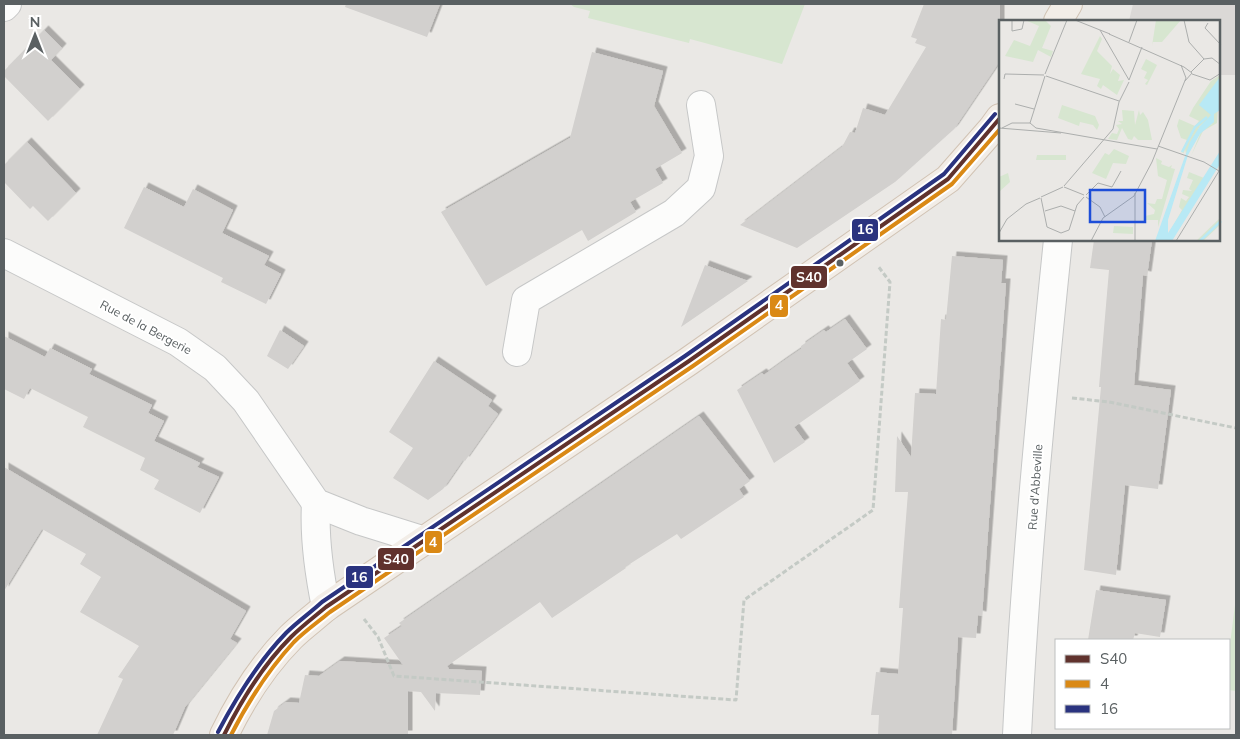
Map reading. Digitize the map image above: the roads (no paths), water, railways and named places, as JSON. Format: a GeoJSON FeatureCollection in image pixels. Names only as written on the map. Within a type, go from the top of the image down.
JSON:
{"type":"FeatureCollection","features":[{"type":"Feature","properties":{"kind":"main road"},"geometry":{"type":"LineString","coordinates":[[1059,20],[1068,4]]}},
{"type":"Feature","properties":{"kind":"main road"},"geometry":{"type":"LineString","coordinates":[[224,735],[247,692],[264,669],[291,637],[336,600],[422,540],[654,385],[948,179],[997,129]]}},
{"type":"Feature","properties":{"kind":"street"},"geometry":{"type":"LineString","coordinates":[[4,7],[7,4]]}},
{"type":"Feature","properties":{"kind":"street"},"geometry":{"type":"LineString","coordinates":[[517,352],[526,300],[674,213],[702,188],[709,156],[701,105]]}},
{"type":"Feature","properties":{"kind":"street","name":"Rue d'Abbeville"},"geometry":{"type":"LineString","coordinates":[[1017,735],[1042,395],[1058,241]]}},
{"type":"Feature","properties":{"kind":"street","name":"Rue de la Bergerie"},"geometry":{"type":"LineString","coordinates":[[4,252],[178,342],[215,368],[246,401],[316,503]]}},
{"type":"Feature","properties":{"kind":"street"},"geometry":{"type":"LineString","coordinates":[[336,600],[319,574],[315,517],[316,503],[361,521],[422,540]]}}]}
